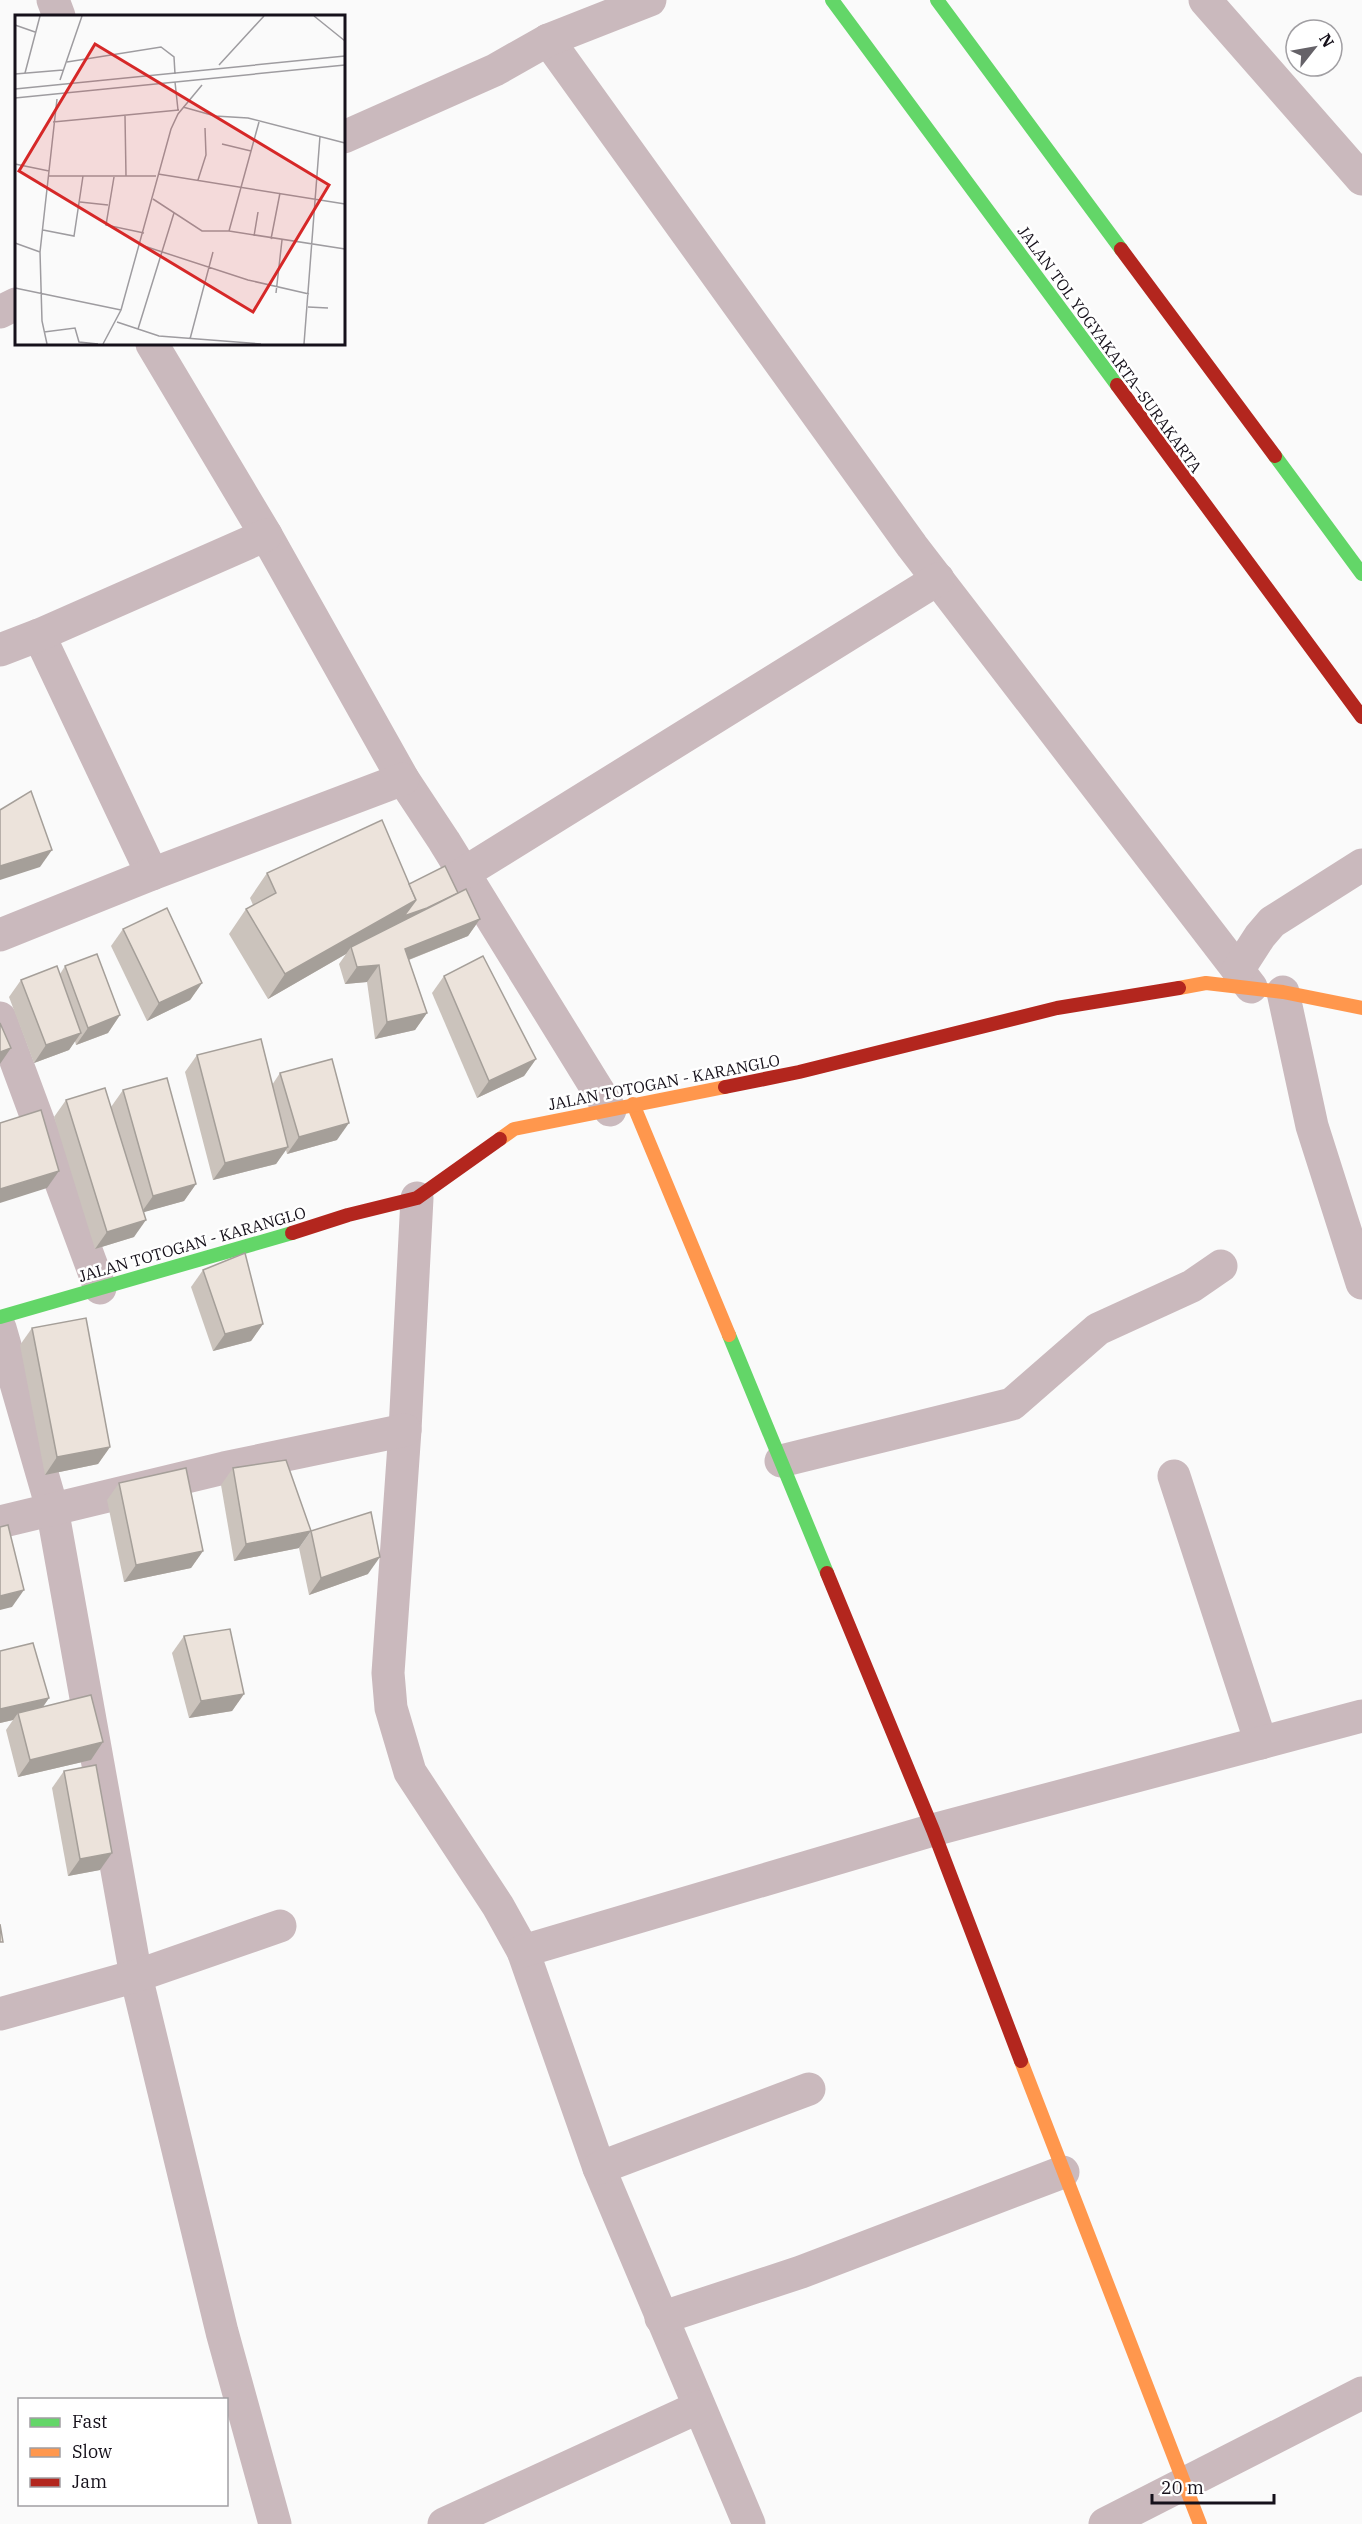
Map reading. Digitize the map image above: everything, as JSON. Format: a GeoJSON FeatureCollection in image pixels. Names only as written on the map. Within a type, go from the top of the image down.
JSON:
{"type":"FeatureCollection","features":[{"type":"Feature","properties":{"kind":"main road","name":"JALAN TOL YOGYAKARTA–SURAKARTA"},"geometry":{"type":"LineString","coordinates":[[832,0],[1362,717]]}},
{"type":"Feature","properties":{"kind":"main road"},"geometry":{"type":"LineString","coordinates":[[936,0],[1362,574]]}},
{"type":"Feature","properties":{"kind":"main road","name":"JALAN TOTOGAN - KARANGLO"},"geometry":{"type":"LineString","coordinates":[[0,1317],[259,1243],[348,1215],[417,1198],[514,1129],[799,1072],[1057,1008],[1206,983],[1244,979],[1283,992],[1362,1008]]}},
{"type":"Feature","properties":{"kind":"main road"},"geometry":{"type":"LineString","coordinates":[[622,1107],[781,1461],[933,1830],[1200,2524]]}},
{"type":"Feature","properties":{"kind":"street"},"geometry":{"type":"LineString","coordinates":[[53,0],[59,15]]}},
{"type":"Feature","properties":{"kind":"street"},"geometry":{"type":"LineString","coordinates":[[345,137],[495,70],[548,40],[650,0]]}},
{"type":"Feature","properties":{"kind":"street"},"geometry":{"type":"LineString","coordinates":[[1205,0],[1362,179]]}},
{"type":"Feature","properties":{"kind":"street"},"geometry":{"type":"LineString","coordinates":[[548,40],[938,579],[1244,979]]}},
{"type":"Feature","properties":{"kind":"street"},"geometry":{"type":"LineString","coordinates":[[0,312],[15,304]]}},
{"type":"Feature","properties":{"kind":"street"},"geometry":{"type":"LineString","coordinates":[[153,345],[266,535],[403,779],[622,1107]]}},
{"type":"Feature","properties":{"kind":"street"},"geometry":{"type":"LineString","coordinates":[[0,650],[266,535]]}},
{"type":"Feature","properties":{"kind":"street"},"geometry":{"type":"LineString","coordinates":[[464,873],[938,579]]}},
{"type":"Feature","properties":{"kind":"street"},"geometry":{"type":"LineString","coordinates":[[39,635],[152,874]]}},
{"type":"Feature","properties":{"kind":"street"},"geometry":{"type":"LineString","coordinates":[[0,935],[152,874],[403,779]]}},
{"type":"Feature","properties":{"kind":"street"},"geometry":{"type":"LineString","coordinates":[[1244,979],[1260,936],[1272,922],[1362,865]]}},
{"type":"Feature","properties":{"kind":"street"},"geometry":{"type":"LineString","coordinates":[[1283,992],[1312,1126],[1362,1282]]}},
{"type":"Feature","properties":{"kind":"street"},"geometry":{"type":"LineString","coordinates":[[0,1018],[100,1288]]}},
{"type":"Feature","properties":{"kind":"street"},"geometry":{"type":"LineString","coordinates":[[417,1198],[405,1430],[388,1672],[391,1708],[410,1772],[498,1905],[523,1951],[599,2168],[749,2524]]}},
{"type":"Feature","properties":{"kind":"street"},"geometry":{"type":"LineString","coordinates":[[781,1461],[1012,1404],[1098,1329],[1191,1286],[1221,1266]]}},
{"type":"Feature","properties":{"kind":"street"},"geometry":{"type":"LineString","coordinates":[[0,1328],[52,1508],[136,1976],[216,2309],[275,2524]]}},
{"type":"Feature","properties":{"kind":"street"},"geometry":{"type":"LineString","coordinates":[[0,1522],[224,1468],[405,1430]]}},
{"type":"Feature","properties":{"kind":"street"},"geometry":{"type":"LineString","coordinates":[[1174,1476],[1261,1743]]}},
{"type":"Feature","properties":{"kind":"street"},"geometry":{"type":"LineString","coordinates":[[523,1951],[933,1830],[1362,1716]]}},
{"type":"Feature","properties":{"kind":"street"},"geometry":{"type":"LineString","coordinates":[[0,2014],[136,1976],[280,1926]]}},
{"type":"Feature","properties":{"kind":"street"},"geometry":{"type":"LineString","coordinates":[[599,2168],[809,2089]]}},
{"type":"Feature","properties":{"kind":"street"},"geometry":{"type":"LineString","coordinates":[[661,2318],[801,2272],[1063,2172]]}},
{"type":"Feature","properties":{"kind":"street"},"geometry":{"type":"LineString","coordinates":[[1105,2524],[1362,2393]]}},
{"type":"Feature","properties":{"kind":"street"},"geometry":{"type":"LineString","coordinates":[[444,2524],[699,2408]]}},
{"type":"Feature","properties":{"kind":"building"},"geometry":{"type":"Polygon","coordinates":[[[31,791],[52,850],[0,866],[0,810],[31,791]]]}},
{"type":"Feature","properties":{"kind":"building"},"geometry":{"type":"Polygon","coordinates":[[[382,820],[416,900],[285,974],[246,909],[276,893],[267,873],[382,820]]]}},
{"type":"Feature","properties":{"kind":"building"},"geometry":{"type":"Polygon","coordinates":[[[445,866],[458,893],[404,916],[416,900],[409,884],[445,866]]]}},
{"type":"Feature","properties":{"kind":"building"},"geometry":{"type":"Polygon","coordinates":[[[466,889],[480,919],[405,949],[427,1013],[387,1022],[379,965],[357,967],[351,947],[466,889]]]}},
{"type":"Feature","properties":{"kind":"building"},"geometry":{"type":"Polygon","coordinates":[[[167,908],[202,983],[159,1003],[123,929],[167,908]]]}},
{"type":"Feature","properties":{"kind":"building"},"geometry":{"type":"Polygon","coordinates":[[[97,954],[120,1015],[88,1028],[65,966],[97,954]]]}},
{"type":"Feature","properties":{"kind":"building"},"geometry":{"type":"Polygon","coordinates":[[[483,956],[536,1059],[489,1081],[444,976],[483,956]]]}},
{"type":"Feature","properties":{"kind":"building"},"geometry":{"type":"Polygon","coordinates":[[[57,966],[81,1033],[46,1045],[21,980],[57,966]]]}},
{"type":"Feature","properties":{"kind":"building"},"geometry":{"type":"Polygon","coordinates":[[[0,1023],[11,1048],[0,1052],[0,1023]]]}},
{"type":"Feature","properties":{"kind":"building"},"geometry":{"type":"Polygon","coordinates":[[[261,1039],[288,1147],[225,1163],[197,1055],[261,1039]]]}},
{"type":"Feature","properties":{"kind":"building"},"geometry":{"type":"Polygon","coordinates":[[[332,1059],[349,1123],[299,1137],[280,1073],[332,1059]]]}},
{"type":"Feature","properties":{"kind":"building"},"geometry":{"type":"Polygon","coordinates":[[[167,1078],[196,1184],[153,1196],[123,1090],[167,1078]]]}},
{"type":"Feature","properties":{"kind":"building"},"geometry":{"type":"Polygon","coordinates":[[[105,1088],[146,1220],[107,1232],[66,1100],[105,1088]]]}},
{"type":"Feature","properties":{"kind":"building"},"geometry":{"type":"Polygon","coordinates":[[[41,1110],[59,1171],[0,1189],[0,1123],[41,1110]]]}},
{"type":"Feature","properties":{"kind":"building"},"geometry":{"type":"Polygon","coordinates":[[[245,1253],[263,1324],[225,1334],[203,1270],[245,1253]]]}},
{"type":"Feature","properties":{"kind":"building"},"geometry":{"type":"Polygon","coordinates":[[[86,1318],[110,1447],[57,1457],[32,1328],[86,1318]]]}},
{"type":"Feature","properties":{"kind":"building"},"geometry":{"type":"Polygon","coordinates":[[[286,1460],[311,1531],[246,1544],[233,1468],[286,1460]]]}},
{"type":"Feature","properties":{"kind":"building"},"geometry":{"type":"Polygon","coordinates":[[[186,1468],[203,1551],[136,1565],[119,1483],[186,1468]]]}},
{"type":"Feature","properties":{"kind":"building"},"geometry":{"type":"Polygon","coordinates":[[[371,1512],[380,1557],[321,1578],[311,1531],[371,1512]]]}},
{"type":"Feature","properties":{"kind":"building"},"geometry":{"type":"Polygon","coordinates":[[[8,1525],[24,1590],[0,1596],[0,1527],[8,1525]]]}},
{"type":"Feature","properties":{"kind":"building"},"geometry":{"type":"Polygon","coordinates":[[[230,1629],[244,1694],[201,1701],[184,1636],[230,1629]]]}},
{"type":"Feature","properties":{"kind":"building"},"geometry":{"type":"Polygon","coordinates":[[[33,1643],[49,1698],[0,1709],[0,1651],[33,1643]]]}},
{"type":"Feature","properties":{"kind":"building"},"geometry":{"type":"Polygon","coordinates":[[[91,1695],[103,1742],[30,1760],[18,1713],[91,1695]]]}},
{"type":"Feature","properties":{"kind":"building"},"geometry":{"type":"Polygon","coordinates":[[[96,1765],[112,1853],[80,1859],[64,1771],[96,1765]]]}},
{"type":"Feature","properties":{"kind":"building"},"geometry":{"type":"Polygon","coordinates":[[[0,1924],[3,1942],[0,1942],[0,1924]]]}},
{"type":"Feature","properties":{"kind":"traffic: fast"},"geometry":{"type":"LineString","coordinates":[[832,0],[1117,385]]}},
{"type":"Feature","properties":{"kind":"traffic: fast"},"geometry":{"type":"LineString","coordinates":[[937,0],[1121,249]]}},
{"type":"Feature","properties":{"kind":"traffic: fast"},"geometry":{"type":"LineString","coordinates":[[1275,456],[1362,574]]}},
{"type":"Feature","properties":{"kind":"traffic: fast"},"geometry":{"type":"LineString","coordinates":[[0,1317],[292,1233]]}},
{"type":"Feature","properties":{"kind":"traffic: fast"},"geometry":{"type":"LineString","coordinates":[[729,1335],[827,1573]]}},
{"type":"Feature","properties":{"kind":"traffic: slow"},"geometry":{"type":"LineString","coordinates":[[1179,988],[1206,983],[1283,992],[1362,1008]]}},
{"type":"Feature","properties":{"kind":"traffic: slow"},"geometry":{"type":"LineString","coordinates":[[500,1139],[514,1129],[725,1087]]}},
{"type":"Feature","properties":{"kind":"traffic: slow"},"geometry":{"type":"LineString","coordinates":[[633,1104],[729,1335]]}},
{"type":"Feature","properties":{"kind":"traffic: slow"},"geometry":{"type":"LineString","coordinates":[[1021,2061],[1200,2524]]}},
{"type":"Feature","properties":{"kind":"traffic: jam"},"geometry":{"type":"LineString","coordinates":[[1121,249],[1275,456]]}},
{"type":"Feature","properties":{"kind":"traffic: jam"},"geometry":{"type":"LineString","coordinates":[[1117,385],[1362,717]]}},
{"type":"Feature","properties":{"kind":"traffic: jam"},"geometry":{"type":"LineString","coordinates":[[725,1087],[799,1072],[1057,1008],[1179,988]]}},
{"type":"Feature","properties":{"kind":"traffic: jam"},"geometry":{"type":"LineString","coordinates":[[292,1233],[348,1215],[417,1198],[500,1139]]}},
{"type":"Feature","properties":{"kind":"traffic: jam"},"geometry":{"type":"LineString","coordinates":[[827,1573],[933,1830],[1021,2061]]}}]}
